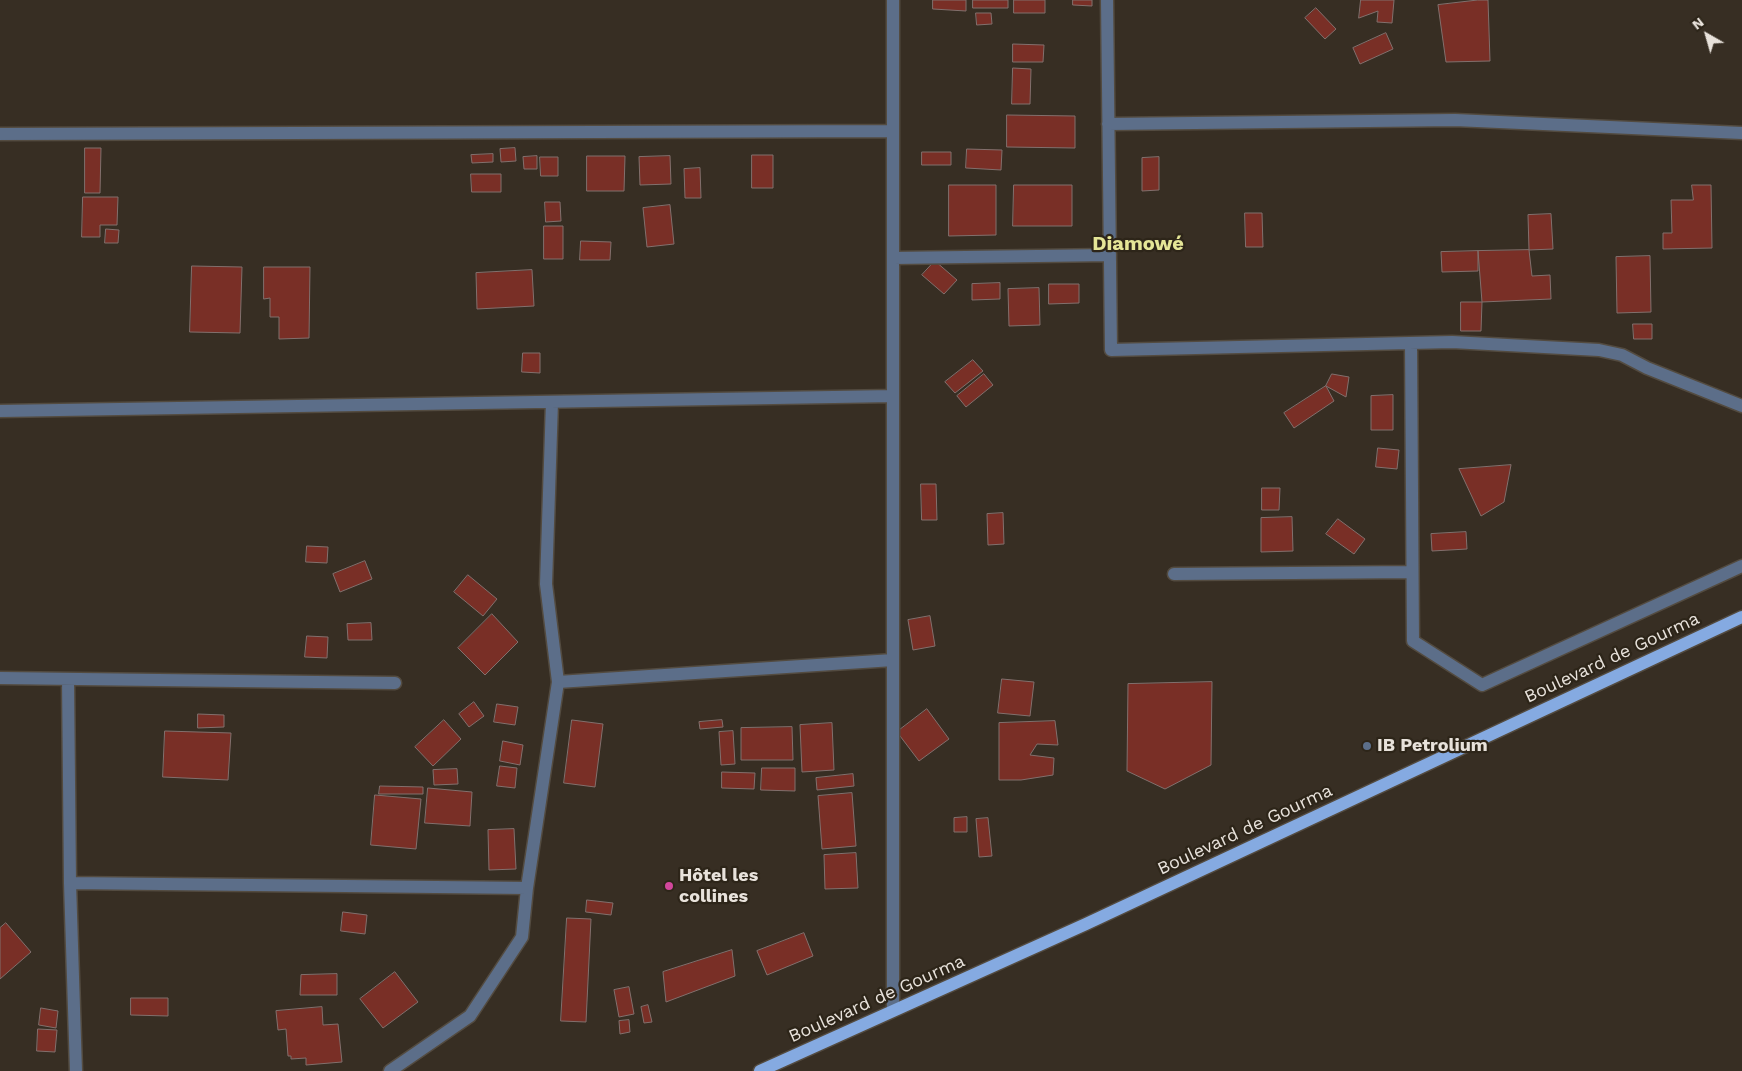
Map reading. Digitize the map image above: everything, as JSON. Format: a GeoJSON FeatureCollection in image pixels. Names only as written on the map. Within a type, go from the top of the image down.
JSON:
{"type":"FeatureCollection","features":[{"type":"Feature","properties":{"kind":"main road","name":"Boulevard de Gourma"},"geometry":{"type":"LineString","coordinates":[[760,1071],[1086,924],[1742,617]]}},
{"type":"Feature","properties":{"kind":"street"},"geometry":{"type":"LineString","coordinates":[[893,0],[893,1010]]}},
{"type":"Feature","properties":{"kind":"street"},"geometry":{"type":"LineString","coordinates":[[1107,0],[1111,350],[1452,342],[1599,350],[1622,355],[1647,368],[1742,406]]}},
{"type":"Feature","properties":{"kind":"street"},"geometry":{"type":"LineString","coordinates":[[1108,124],[1456,120],[1742,133]]}},
{"type":"Feature","properties":{"kind":"street"},"geometry":{"type":"LineString","coordinates":[[0,134],[893,130]]}},
{"type":"Feature","properties":{"kind":"street"},"geometry":{"type":"LineString","coordinates":[[893,258],[1110,255]]}},
{"type":"Feature","properties":{"kind":"street"},"geometry":{"type":"LineString","coordinates":[[1411,343],[1413,641],[1482,685],[1742,566]]}},
{"type":"Feature","properties":{"kind":"street"},"geometry":{"type":"LineString","coordinates":[[0,411],[893,396]]}},
{"type":"Feature","properties":{"kind":"street"},"geometry":{"type":"LineString","coordinates":[[390,1071],[470,1016],[522,937],[527,888],[558,682],[546,584],[552,402]]}},
{"type":"Feature","properties":{"kind":"street"},"geometry":{"type":"LineString","coordinates":[[1174,574],[1412,572]]}},
{"type":"Feature","properties":{"kind":"street"},"geometry":{"type":"LineString","coordinates":[[558,682],[893,660]]}},
{"type":"Feature","properties":{"kind":"street"},"geometry":{"type":"LineString","coordinates":[[0,678],[395,682]]}},
{"type":"Feature","properties":{"kind":"street"},"geometry":{"type":"LineString","coordinates":[[68,679],[70,883],[76,1071]]}},
{"type":"Feature","properties":{"kind":"street"},"geometry":{"type":"LineString","coordinates":[[70,883],[527,888]]}},
{"type":"Feature","properties":{"kind":"building"},"geometry":{"type":"Polygon","coordinates":[[[933,0],[966,0],[966,11],[933,9],[933,0]]]}},
{"type":"Feature","properties":{"kind":"building"},"geometry":{"type":"Polygon","coordinates":[[[973,0],[1008,0],[1008,8],[973,8],[973,0]]]}},
{"type":"Feature","properties":{"kind":"building"},"geometry":{"type":"Polygon","coordinates":[[[1014,0],[1045,0],[1045,13],[1014,13],[1014,0]]]}},
{"type":"Feature","properties":{"kind":"building"},"geometry":{"type":"Polygon","coordinates":[[[1073,0],[1092,0],[1092,6],[1073,5],[1073,0]]]}},
{"type":"Feature","properties":{"kind":"building"},"geometry":{"type":"Polygon","coordinates":[[[1361,0],[1394,0],[1392,23],[1377,22],[1378,11],[1359,18],[1361,0]]]}},
{"type":"Feature","properties":{"kind":"building"},"geometry":{"type":"Polygon","coordinates":[[[1488,0],[1490,61],[1446,62],[1438,5],[1488,0]]]}},
{"type":"Feature","properties":{"kind":"building"},"geometry":{"type":"Polygon","coordinates":[[[1316,8],[1336,29],[1325,39],[1305,18],[1316,8]]]}},
{"type":"Feature","properties":{"kind":"building"},"geometry":{"type":"Polygon","coordinates":[[[976,13],[991,13],[992,24],[977,25],[976,13]]]}},
{"type":"Feature","properties":{"kind":"building"},"geometry":{"type":"Polygon","coordinates":[[[1386,33],[1393,49],[1360,64],[1353,48],[1386,33]]]}},
{"type":"Feature","properties":{"kind":"building"},"geometry":{"type":"Polygon","coordinates":[[[1013,44],[1044,45],[1043,62],[1013,62],[1013,44]]]}},
{"type":"Feature","properties":{"kind":"building"},"geometry":{"type":"Polygon","coordinates":[[[1013,68],[1031,69],[1030,104],[1012,104],[1013,68]]]}},
{"type":"Feature","properties":{"kind":"building"},"geometry":{"type":"Polygon","coordinates":[[[1007,115],[1075,116],[1075,148],[1007,147],[1007,115]]]}},
{"type":"Feature","properties":{"kind":"building"},"geometry":{"type":"Polygon","coordinates":[[[85,148],[101,148],[100,193],[85,193],[85,148]]]}},
{"type":"Feature","properties":{"kind":"building"},"geometry":{"type":"Polygon","coordinates":[[[515,148],[516,161],[501,162],[500,149],[515,148]]]}},
{"type":"Feature","properties":{"kind":"building"},"geometry":{"type":"Polygon","coordinates":[[[967,149],[1002,150],[1001,170],[966,168],[967,149]]]}},
{"type":"Feature","properties":{"kind":"building"},"geometry":{"type":"Polygon","coordinates":[[[922,152],[951,152],[951,165],[922,165],[922,152]]]}},
{"type":"Feature","properties":{"kind":"building"},"geometry":{"type":"Polygon","coordinates":[[[493,154],[493,162],[472,163],[471,155],[493,154]]]}},
{"type":"Feature","properties":{"kind":"building"},"geometry":{"type":"Polygon","coordinates":[[[752,155],[773,155],[773,188],[752,188],[752,155]]]}},
{"type":"Feature","properties":{"kind":"building"},"geometry":{"type":"Polygon","coordinates":[[[537,156],[537,169],[524,169],[523,157],[537,156]]]}},
{"type":"Feature","properties":{"kind":"building"},"geometry":{"type":"Polygon","coordinates":[[[587,156],[625,156],[624,191],[587,191],[587,156]]]}},
{"type":"Feature","properties":{"kind":"building"},"geometry":{"type":"Polygon","coordinates":[[[670,156],[671,184],[640,185],[639,157],[670,156]]]}},
{"type":"Feature","properties":{"kind":"building"},"geometry":{"type":"Polygon","coordinates":[[[540,157],[558,157],[558,176],[541,176],[540,157]]]}},
{"type":"Feature","properties":{"kind":"building"},"geometry":{"type":"Polygon","coordinates":[[[1159,157],[1159,190],[1142,191],[1142,158],[1159,157]]]}},
{"type":"Feature","properties":{"kind":"building"},"geometry":{"type":"Polygon","coordinates":[[[700,168],[701,198],[685,198],[684,169],[700,168]]]}},
{"type":"Feature","properties":{"kind":"building"},"geometry":{"type":"Polygon","coordinates":[[[471,174],[501,174],[501,192],[472,192],[471,174]]]}},
{"type":"Feature","properties":{"kind":"building"},"geometry":{"type":"Polygon","coordinates":[[[949,185],[996,185],[996,235],[949,236],[949,185]]]}},
{"type":"Feature","properties":{"kind":"building"},"geometry":{"type":"Polygon","coordinates":[[[1014,185],[1072,185],[1072,226],[1013,226],[1014,185]]]}},
{"type":"Feature","properties":{"kind":"building"},"geometry":{"type":"Polygon","coordinates":[[[1692,185],[1711,185],[1712,248],[1663,249],[1663,233],[1672,233],[1671,200],[1693,200],[1692,185]]]}},
{"type":"Feature","properties":{"kind":"building"},"geometry":{"type":"Polygon","coordinates":[[[83,197],[118,197],[117,225],[100,225],[100,237],[82,237],[83,197]]]}},
{"type":"Feature","properties":{"kind":"building"},"geometry":{"type":"Polygon","coordinates":[[[545,202],[560,202],[561,221],[546,222],[545,202]]]}},
{"type":"Feature","properties":{"kind":"building"},"geometry":{"type":"Polygon","coordinates":[[[670,205],[674,244],[647,247],[643,208],[670,205]]]}},
{"type":"Feature","properties":{"kind":"building"},"geometry":{"type":"Polygon","coordinates":[[[1245,213],[1262,213],[1263,247],[1246,247],[1245,213]]]}},
{"type":"Feature","properties":{"kind":"building"},"geometry":{"type":"Polygon","coordinates":[[[1551,214],[1553,249],[1529,250],[1528,215],[1551,214]]]}},
{"type":"Feature","properties":{"kind":"building"},"geometry":{"type":"Polygon","coordinates":[[[544,226],[563,226],[563,259],[544,259],[544,226]]]}},
{"type":"Feature","properties":{"kind":"building"},"geometry":{"type":"Polygon","coordinates":[[[106,229],[119,230],[118,243],[105,243],[106,229]]]}},
{"type":"Feature","properties":{"kind":"building"},"geometry":{"type":"Polygon","coordinates":[[[581,241],[611,242],[610,260],[580,260],[581,241]]]}},
{"type":"Feature","properties":{"kind":"building"},"geometry":{"type":"Polygon","coordinates":[[[1529,250],[1532,276],[1550,275],[1551,299],[1482,302],[1478,251],[1529,250]]]}},
{"type":"Feature","properties":{"kind":"building"},"geometry":{"type":"Polygon","coordinates":[[[1478,251],[1478,271],[1442,272],[1441,252],[1478,251]]]}},
{"type":"Feature","properties":{"kind":"building"},"geometry":{"type":"Polygon","coordinates":[[[1650,256],[1651,312],[1617,313],[1616,257],[1650,256]]]}},
{"type":"Feature","properties":{"kind":"building"},"geometry":{"type":"Polygon","coordinates":[[[935,261],[957,280],[944,294],[922,275],[935,261]]]}},
{"type":"Feature","properties":{"kind":"building"},"geometry":{"type":"Polygon","coordinates":[[[192,266],[242,267],[240,333],[190,332],[192,266]]]}},
{"type":"Feature","properties":{"kind":"building"},"geometry":{"type":"Polygon","coordinates":[[[264,267],[310,267],[309,338],[279,339],[279,317],[270,317],[270,298],[264,299],[264,267]]]}},
{"type":"Feature","properties":{"kind":"building"},"geometry":{"type":"Polygon","coordinates":[[[532,270],[534,306],[477,309],[476,273],[532,270]]]}},
{"type":"Feature","properties":{"kind":"building"},"geometry":{"type":"Polygon","coordinates":[[[1000,283],[1000,299],[972,300],[972,284],[1000,283]]]}},
{"type":"Feature","properties":{"kind":"building"},"geometry":{"type":"Polygon","coordinates":[[[1049,284],[1079,284],[1079,303],[1049,304],[1049,284]]]}},
{"type":"Feature","properties":{"kind":"building"},"geometry":{"type":"Polygon","coordinates":[[[1039,288],[1040,325],[1009,326],[1008,289],[1039,288]]]}},
{"type":"Feature","properties":{"kind":"building"},"geometry":{"type":"Polygon","coordinates":[[[1461,302],[1482,302],[1481,331],[1461,331],[1461,302]]]}},
{"type":"Feature","properties":{"kind":"building"},"geometry":{"type":"Polygon","coordinates":[[[1633,324],[1652,324],[1652,339],[1634,339],[1633,324]]]}},
{"type":"Feature","properties":{"kind":"building"},"geometry":{"type":"Polygon","coordinates":[[[523,353],[540,353],[540,373],[522,372],[523,353]]]}},
{"type":"Feature","properties":{"kind":"building"},"geometry":{"type":"Polygon","coordinates":[[[973,360],[983,371],[955,393],[945,382],[973,360]]]}},
{"type":"Feature","properties":{"kind":"building"},"geometry":{"type":"Polygon","coordinates":[[[984,374],[993,385],[966,407],[957,396],[984,374]]]}},
{"type":"Feature","properties":{"kind":"building"},"geometry":{"type":"Polygon","coordinates":[[[1332,374],[1349,377],[1346,397],[1326,386],[1332,374]]]}},
{"type":"Feature","properties":{"kind":"building"},"geometry":{"type":"Polygon","coordinates":[[[1326,386],[1334,401],[1294,428],[1284,413],[1326,386]]]}},
{"type":"Feature","properties":{"kind":"building"},"geometry":{"type":"Polygon","coordinates":[[[1393,395],[1393,430],[1371,430],[1371,396],[1393,395]]]}},
{"type":"Feature","properties":{"kind":"building"},"geometry":{"type":"Polygon","coordinates":[[[1378,448],[1399,450],[1397,469],[1376,467],[1378,448]]]}},
{"type":"Feature","properties":{"kind":"building"},"geometry":{"type":"Polygon","coordinates":[[[1511,465],[1504,502],[1481,516],[1459,469],[1511,465]]]}},
{"type":"Feature","properties":{"kind":"building"},"geometry":{"type":"Polygon","coordinates":[[[921,484],[936,484],[937,520],[922,520],[921,484]]]}},
{"type":"Feature","properties":{"kind":"building"},"geometry":{"type":"Polygon","coordinates":[[[1262,488],[1280,488],[1279,510],[1262,510],[1262,488]]]}},
{"type":"Feature","properties":{"kind":"building"},"geometry":{"type":"Polygon","coordinates":[[[1003,513],[1004,544],[988,545],[987,514],[1003,513]]]}},
{"type":"Feature","properties":{"kind":"building"},"geometry":{"type":"Polygon","coordinates":[[[1292,517],[1293,551],[1261,552],[1261,518],[1292,517]]]}},
{"type":"Feature","properties":{"kind":"building"},"geometry":{"type":"Polygon","coordinates":[[[1338,519],[1365,539],[1354,554],[1326,534],[1338,519]]]}},
{"type":"Feature","properties":{"kind":"building"},"geometry":{"type":"Polygon","coordinates":[[[1466,532],[1467,549],[1432,551],[1431,534],[1466,532]]]}},
{"type":"Feature","properties":{"kind":"building"},"geometry":{"type":"Polygon","coordinates":[[[307,546],[328,547],[327,563],[306,562],[307,546]]]}},
{"type":"Feature","properties":{"kind":"building"},"geometry":{"type":"Polygon","coordinates":[[[365,561],[372,579],[340,592],[333,574],[365,561]]]}},
{"type":"Feature","properties":{"kind":"building"},"geometry":{"type":"Polygon","coordinates":[[[468,575],[497,599],[483,616],[454,592],[468,575]]]}},
{"type":"Feature","properties":{"kind":"building"},"geometry":{"type":"Polygon","coordinates":[[[492,614],[518,642],[485,675],[458,648],[492,614]]]}},
{"type":"Feature","properties":{"kind":"building"},"geometry":{"type":"Polygon","coordinates":[[[930,616],[935,646],[913,650],[908,620],[930,616]]]}},
{"type":"Feature","properties":{"kind":"building"},"geometry":{"type":"Polygon","coordinates":[[[371,623],[372,640],[348,640],[347,624],[371,623]]]}},
{"type":"Feature","properties":{"kind":"building"},"geometry":{"type":"Polygon","coordinates":[[[307,636],[328,637],[327,658],[305,657],[307,636]]]}},
{"type":"Feature","properties":{"kind":"building"},"geometry":{"type":"Polygon","coordinates":[[[1002,679],[1034,682],[1030,716],[998,713],[1002,679]]]}},
{"type":"Feature","properties":{"kind":"building"},"geometry":{"type":"Polygon","coordinates":[[[1212,682],[1211,765],[1165,789],[1127,771],[1128,684],[1212,682]]]}},
{"type":"Feature","properties":{"kind":"building"},"geometry":{"type":"Polygon","coordinates":[[[474,702],[484,716],[469,727],[459,714],[474,702]]]}},
{"type":"Feature","properties":{"kind":"building"},"geometry":{"type":"Polygon","coordinates":[[[497,704],[518,707],[515,725],[494,722],[497,704]]]}},
{"type":"Feature","properties":{"kind":"building"},"geometry":{"type":"Polygon","coordinates":[[[927,709],[949,739],[919,761],[897,732],[927,709]]]}},
{"type":"Feature","properties":{"kind":"building"},"geometry":{"type":"Polygon","coordinates":[[[198,714],[224,715],[224,727],[198,728],[198,714]]]}},
{"type":"Feature","properties":{"kind":"building"},"geometry":{"type":"Polygon","coordinates":[[[444,720],[461,739],[433,766],[415,747],[444,720]]]}},
{"type":"Feature","properties":{"kind":"building"},"geometry":{"type":"Polygon","coordinates":[[[572,720],[603,724],[595,787],[564,783],[572,720]]]}},
{"type":"Feature","properties":{"kind":"building"},"geometry":{"type":"Polygon","coordinates":[[[722,720],[723,727],[700,729],[699,722],[722,720]]]}},
{"type":"Feature","properties":{"kind":"building"},"geometry":{"type":"Polygon","coordinates":[[[1055,721],[1058,745],[1037,744],[1030,755],[1054,758],[1053,775],[1021,780],[999,780],[999,723],[1055,721]]]}},
{"type":"Feature","properties":{"kind":"building"},"geometry":{"type":"Polygon","coordinates":[[[832,723],[834,770],[802,772],[800,725],[832,723]]]}},
{"type":"Feature","properties":{"kind":"building"},"geometry":{"type":"Polygon","coordinates":[[[792,727],[793,760],[741,760],[741,728],[792,727]]]}},
{"type":"Feature","properties":{"kind":"building"},"geometry":{"type":"Polygon","coordinates":[[[165,731],[231,733],[228,780],[163,777],[165,731]]]}},
{"type":"Feature","properties":{"kind":"building"},"geometry":{"type":"Polygon","coordinates":[[[733,731],[735,764],[721,765],[719,732],[733,731]]]}},
{"type":"Feature","properties":{"kind":"building"},"geometry":{"type":"Polygon","coordinates":[[[503,741],[523,745],[520,765],[500,761],[503,741]]]}},
{"type":"Feature","properties":{"kind":"building"},"geometry":{"type":"Polygon","coordinates":[[[500,766],[517,768],[515,788],[497,786],[500,766]]]}},
{"type":"Feature","properties":{"kind":"building"},"geometry":{"type":"Polygon","coordinates":[[[762,768],[795,768],[795,791],[761,790],[762,768]]]}},
{"type":"Feature","properties":{"kind":"building"},"geometry":{"type":"Polygon","coordinates":[[[457,769],[458,784],[434,785],[433,770],[457,769]]]}},
{"type":"Feature","properties":{"kind":"building"},"geometry":{"type":"Polygon","coordinates":[[[722,772],[755,773],[754,789],[722,788],[722,772]]]}},
{"type":"Feature","properties":{"kind":"building"},"geometry":{"type":"Polygon","coordinates":[[[853,774],[854,786],[817,790],[816,778],[853,774]]]}},
{"type":"Feature","properties":{"kind":"building"},"geometry":{"type":"Polygon","coordinates":[[[380,786],[423,787],[423,794],[379,794],[380,786]]]}},
{"type":"Feature","properties":{"kind":"building"},"geometry":{"type":"Polygon","coordinates":[[[428,788],[472,792],[470,826],[425,823],[428,788]]]}},
{"type":"Feature","properties":{"kind":"building"},"geometry":{"type":"Polygon","coordinates":[[[852,793],[856,846],[822,849],[818,796],[852,793]]]}},
{"type":"Feature","properties":{"kind":"building"},"geometry":{"type":"Polygon","coordinates":[[[375,795],[421,799],[416,849],[371,845],[375,795]]]}},
{"type":"Feature","properties":{"kind":"building"},"geometry":{"type":"Polygon","coordinates":[[[967,817],[967,832],[954,832],[954,818],[967,817]]]}},
{"type":"Feature","properties":{"kind":"building"},"geometry":{"type":"Polygon","coordinates":[[[988,818],[992,856],[979,857],[976,819],[988,818]]]}},
{"type":"Feature","properties":{"kind":"building"},"geometry":{"type":"Polygon","coordinates":[[[514,829],[516,869],[489,870],[488,830],[514,829]]]}},
{"type":"Feature","properties":{"kind":"building"},"geometry":{"type":"Polygon","coordinates":[[[856,853],[858,888],[825,889],[824,855],[856,853]]]}},
{"type":"Feature","properties":{"kind":"building"},"geometry":{"type":"Polygon","coordinates":[[[587,900],[613,903],[611,915],[586,912],[587,900]]]}},
{"type":"Feature","properties":{"kind":"building"},"geometry":{"type":"Polygon","coordinates":[[[343,912],[367,915],[365,934],[341,931],[343,912]]]}},
{"type":"Feature","properties":{"kind":"building"},"geometry":{"type":"Polygon","coordinates":[[[567,918],[591,919],[586,1022],[561,1021],[567,918]]]}},
{"type":"Feature","properties":{"kind":"building"},"geometry":{"type":"Polygon","coordinates":[[[6,923],[31,952],[0,979],[0,928],[6,923]]]}},
{"type":"Feature","properties":{"kind":"building"},"geometry":{"type":"Polygon","coordinates":[[[804,933],[813,956],[767,975],[757,951],[804,933]]]}},
{"type":"Feature","properties":{"kind":"building"},"geometry":{"type":"Polygon","coordinates":[[[732,950],[735,976],[666,1002],[663,972],[732,950]]]}},
{"type":"Feature","properties":{"kind":"building"},"geometry":{"type":"Polygon","coordinates":[[[395,972],[418,1002],[383,1028],[360,999],[395,972]]]}},
{"type":"Feature","properties":{"kind":"building"},"geometry":{"type":"Polygon","coordinates":[[[337,974],[337,995],[300,995],[301,975],[337,974]]]}},
{"type":"Feature","properties":{"kind":"building"},"geometry":{"type":"Polygon","coordinates":[[[629,987],[634,1014],[619,1017],[614,990],[629,987]]]}},
{"type":"Feature","properties":{"kind":"building"},"geometry":{"type":"Polygon","coordinates":[[[131,998],[168,998],[168,1016],[131,1015],[131,998]]]}},
{"type":"Feature","properties":{"kind":"building"},"geometry":{"type":"Polygon","coordinates":[[[648,1005],[652,1022],[644,1023],[641,1007],[648,1005]]]}},
{"type":"Feature","properties":{"kind":"building"},"geometry":{"type":"Polygon","coordinates":[[[322,1007],[323,1025],[338,1024],[342,1062],[306,1065],[306,1058],[291,1059],[291,1056],[288,1056],[286,1029],[278,1030],[276,1011],[322,1007]]]}},
{"type":"Feature","properties":{"kind":"building"},"geometry":{"type":"Polygon","coordinates":[[[41,1008],[58,1011],[56,1028],[39,1025],[41,1008]]]}},
{"type":"Feature","properties":{"kind":"building"},"geometry":{"type":"Polygon","coordinates":[[[629,1020],[630,1032],[620,1034],[619,1021],[629,1020]]]}},
{"type":"Feature","properties":{"kind":"building"},"geometry":{"type":"Polygon","coordinates":[[[38,1029],[57,1030],[55,1052],[37,1051],[38,1029]]]}},
{"type":"Feature","properties":{"kind":"place","name":"IB Petrolium"},"geometry":{"type":"Point","coordinates":[1367,746]}},
{"type":"Feature","properties":{"kind":"place","name":"Hôtel les collines"},"geometry":{"type":"Point","coordinates":[669,886]}},
{"type":"Feature","properties":{"kind":"district","name":"Diamowé"},"geometry":{"type":"Point","coordinates":[1138,244]}}]}
